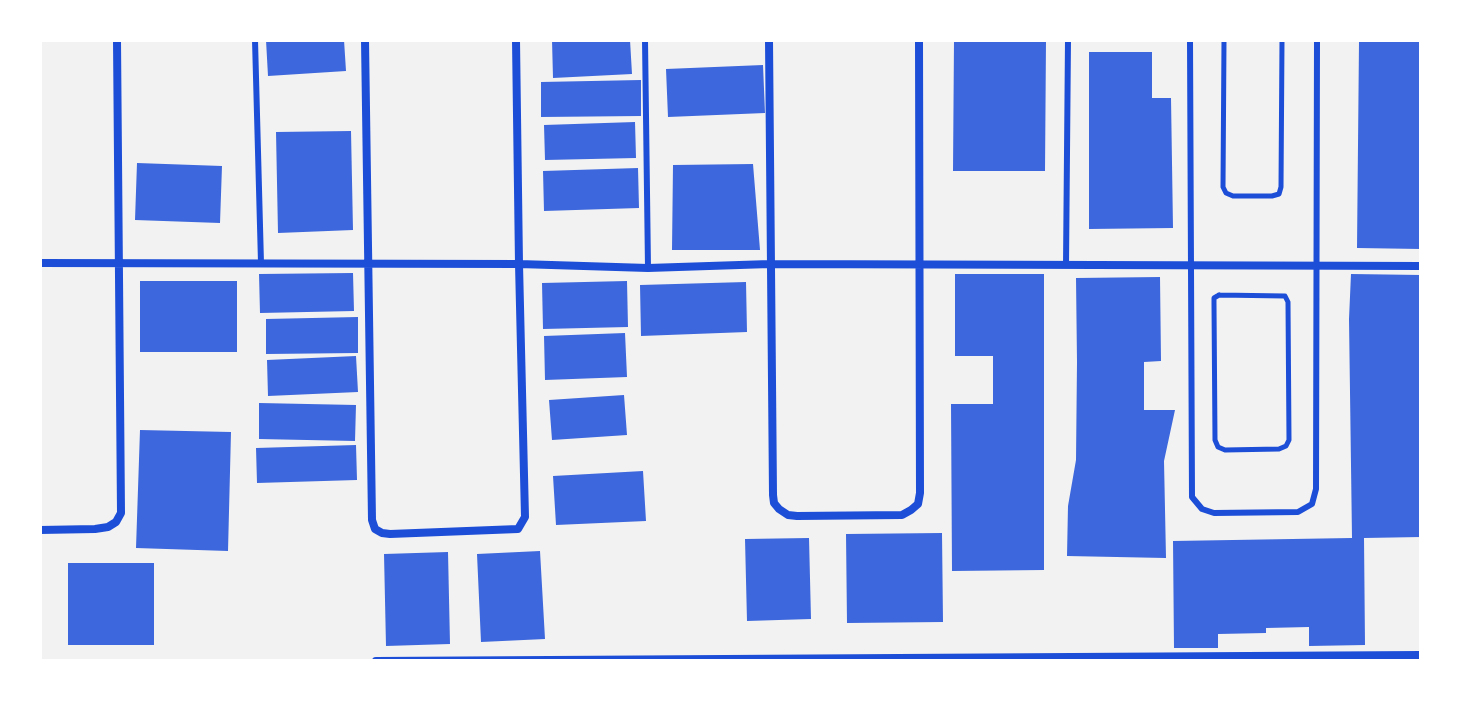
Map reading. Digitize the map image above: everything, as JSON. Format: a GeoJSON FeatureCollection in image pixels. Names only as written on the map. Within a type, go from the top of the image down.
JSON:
{"type":"FeatureCollection","features":[{"type":"Feature","properties":{"kind":"street"},"geometry":{"type":"LineString","coordinates":[[40,530],[108,527],[116,522],[121,513],[117,40]]}},
{"type":"Feature","properties":{"kind":"street"},"geometry":{"type":"LineString","coordinates":[[365,40],[372,520],[375,529],[390,534],[518,529],[525,517],[516,40]]}},
{"type":"Feature","properties":{"kind":"street"},"geometry":{"type":"LineString","coordinates":[[769,40],[773,495],[779,509],[797,516],[902,515],[918,504],[919,40]]}},
{"type":"Feature","properties":{"kind":"street"},"geometry":{"type":"LineString","coordinates":[[40,263],[519,264],[648,268],[770,264],[1421,266]]}},
{"type":"Feature","properties":{"kind":"street"},"geometry":{"type":"LineString","coordinates":[[376,661],[1421,655]]}},
{"type":"Feature","properties":{"kind":"lane"},"geometry":{"type":"LineString","coordinates":[[255,40],[261,263]]}},
{"type":"Feature","properties":{"kind":"lane"},"geometry":{"type":"LineString","coordinates":[[645,40],[648,268]]}},
{"type":"Feature","properties":{"kind":"lane"},"geometry":{"type":"LineString","coordinates":[[1066,265],[1068,40]]}},
{"type":"Feature","properties":{"kind":"lane"},"geometry":{"type":"LineString","coordinates":[[1190,40],[1192,497],[1202,509],[1214,513],[1298,512],[1312,504],[1316,489],[1317,40]]}},
{"type":"Feature","properties":{"kind":"path"},"geometry":{"type":"LineString","coordinates":[[1224,40],[1223,187],[1226,193],[1233,196],[1272,196],[1279,194],[1281,187],[1282,40]]}},
{"type":"Feature","properties":{"kind":"path"},"geometry":{"type":"LineString","coordinates":[[1219,295],[1285,296],[1288,302],[1289,440],[1286,446],[1279,449],[1225,450],[1218,447],[1215,440],[1214,298],[1219,295]]}},
{"type":"Feature","properties":{"kind":"building"},"geometry":{"type":"Polygon","coordinates":[[[266,40],[344,40],[346,71],[268,76],[266,40]]]}},
{"type":"Feature","properties":{"kind":"building"},"geometry":{"type":"Polygon","coordinates":[[[552,40],[630,40],[632,74],[553,78],[552,40]]]}},
{"type":"Feature","properties":{"kind":"building"},"geometry":{"type":"Polygon","coordinates":[[[954,40],[1046,40],[1045,171],[953,171],[954,40]]]}},
{"type":"Feature","properties":{"kind":"building"},"geometry":{"type":"Polygon","coordinates":[[[1421,40],[1421,249],[1357,248],[1359,42],[1421,40]]]}},
{"type":"Feature","properties":{"kind":"building"},"geometry":{"type":"Polygon","coordinates":[[[1089,52],[1152,52],[1152,98],[1171,98],[1173,228],[1089,229],[1089,52]]]}},
{"type":"Feature","properties":{"kind":"building"},"geometry":{"type":"Polygon","coordinates":[[[763,65],[765,113],[668,117],[666,69],[763,65]]]}},
{"type":"Feature","properties":{"kind":"building"},"geometry":{"type":"Polygon","coordinates":[[[641,80],[641,116],[541,117],[541,82],[641,80]]]}},
{"type":"Feature","properties":{"kind":"building"},"geometry":{"type":"Polygon","coordinates":[[[635,122],[636,158],[545,160],[544,125],[635,122]]]}},
{"type":"Feature","properties":{"kind":"building"},"geometry":{"type":"Polygon","coordinates":[[[351,131],[353,230],[278,233],[276,132],[351,131]]]}},
{"type":"Feature","properties":{"kind":"building"},"geometry":{"type":"Polygon","coordinates":[[[137,163],[222,166],[220,223],[135,220],[137,163]]]}},
{"type":"Feature","properties":{"kind":"building"},"geometry":{"type":"Polygon","coordinates":[[[753,164],[760,250],[672,250],[673,165],[753,164]]]}},
{"type":"Feature","properties":{"kind":"building"},"geometry":{"type":"Polygon","coordinates":[[[638,168],[639,208],[544,211],[543,171],[638,168]]]}},
{"type":"Feature","properties":{"kind":"building"},"geometry":{"type":"Polygon","coordinates":[[[353,273],[354,311],[260,313],[259,274],[353,273]]]}},
{"type":"Feature","properties":{"kind":"building"},"geometry":{"type":"Polygon","coordinates":[[[955,274],[1044,274],[1044,570],[952,571],[951,404],[993,404],[993,356],[955,356],[955,274]]]}},
{"type":"Feature","properties":{"kind":"building"},"geometry":{"type":"Polygon","coordinates":[[[1351,274],[1421,275],[1421,537],[1364,538],[1365,645],[1309,646],[1309,627],[1266,628],[1266,633],[1218,634],[1218,648],[1174,648],[1173,541],[1352,538],[1351,274]]]}},
{"type":"Feature","properties":{"kind":"building"},"geometry":{"type":"Polygon","coordinates":[[[1160,277],[1161,361],[1144,362],[1144,410],[1175,410],[1164,461],[1166,558],[1067,556],[1068,506],[1076,460],[1076,278],[1160,277]]]}},
{"type":"Feature","properties":{"kind":"building"},"geometry":{"type":"Polygon","coordinates":[[[140,281],[237,281],[237,352],[140,352],[140,281]]]}},
{"type":"Feature","properties":{"kind":"building"},"geometry":{"type":"Polygon","coordinates":[[[627,281],[628,327],[543,329],[542,283],[627,281]]]}},
{"type":"Feature","properties":{"kind":"building"},"geometry":{"type":"Polygon","coordinates":[[[746,282],[747,332],[641,336],[640,285],[746,282]]]}},
{"type":"Feature","properties":{"kind":"building"},"geometry":{"type":"Polygon","coordinates":[[[358,317],[358,353],[266,354],[266,319],[358,317]]]}},
{"type":"Feature","properties":{"kind":"building"},"geometry":{"type":"Polygon","coordinates":[[[625,333],[627,377],[545,380],[544,336],[625,333]]]}},
{"type":"Feature","properties":{"kind":"building"},"geometry":{"type":"Polygon","coordinates":[[[356,356],[358,392],[268,396],[267,360],[356,356]]]}},
{"type":"Feature","properties":{"kind":"building"},"geometry":{"type":"Polygon","coordinates":[[[624,395],[627,435],[552,440],[549,400],[624,395]]]}},
{"type":"Feature","properties":{"kind":"building"},"geometry":{"type":"Polygon","coordinates":[[[259,403],[356,405],[355,441],[259,439],[259,403]]]}},
{"type":"Feature","properties":{"kind":"building"},"geometry":{"type":"Polygon","coordinates":[[[140,430],[231,432],[228,551],[136,548],[140,430]]]}},
{"type":"Feature","properties":{"kind":"building"},"geometry":{"type":"Polygon","coordinates":[[[356,445],[357,480],[257,483],[256,448],[356,445]]]}},
{"type":"Feature","properties":{"kind":"building"},"geometry":{"type":"Polygon","coordinates":[[[643,471],[646,521],[556,525],[553,476],[643,471]]]}},
{"type":"Feature","properties":{"kind":"building"},"geometry":{"type":"Polygon","coordinates":[[[942,533],[943,622],[847,623],[846,534],[942,533]]]}},
{"type":"Feature","properties":{"kind":"building"},"geometry":{"type":"Polygon","coordinates":[[[809,538],[811,619],[747,621],[745,539],[809,538]]]}},
{"type":"Feature","properties":{"kind":"building"},"geometry":{"type":"Polygon","coordinates":[[[540,551],[545,639],[481,642],[477,554],[540,551]]]}},
{"type":"Feature","properties":{"kind":"building"},"geometry":{"type":"Polygon","coordinates":[[[448,552],[450,644],[386,646],[384,554],[448,552]]]}},
{"type":"Feature","properties":{"kind":"building"},"geometry":{"type":"Polygon","coordinates":[[[68,563],[154,563],[154,645],[68,645],[68,563]]]}}]}
